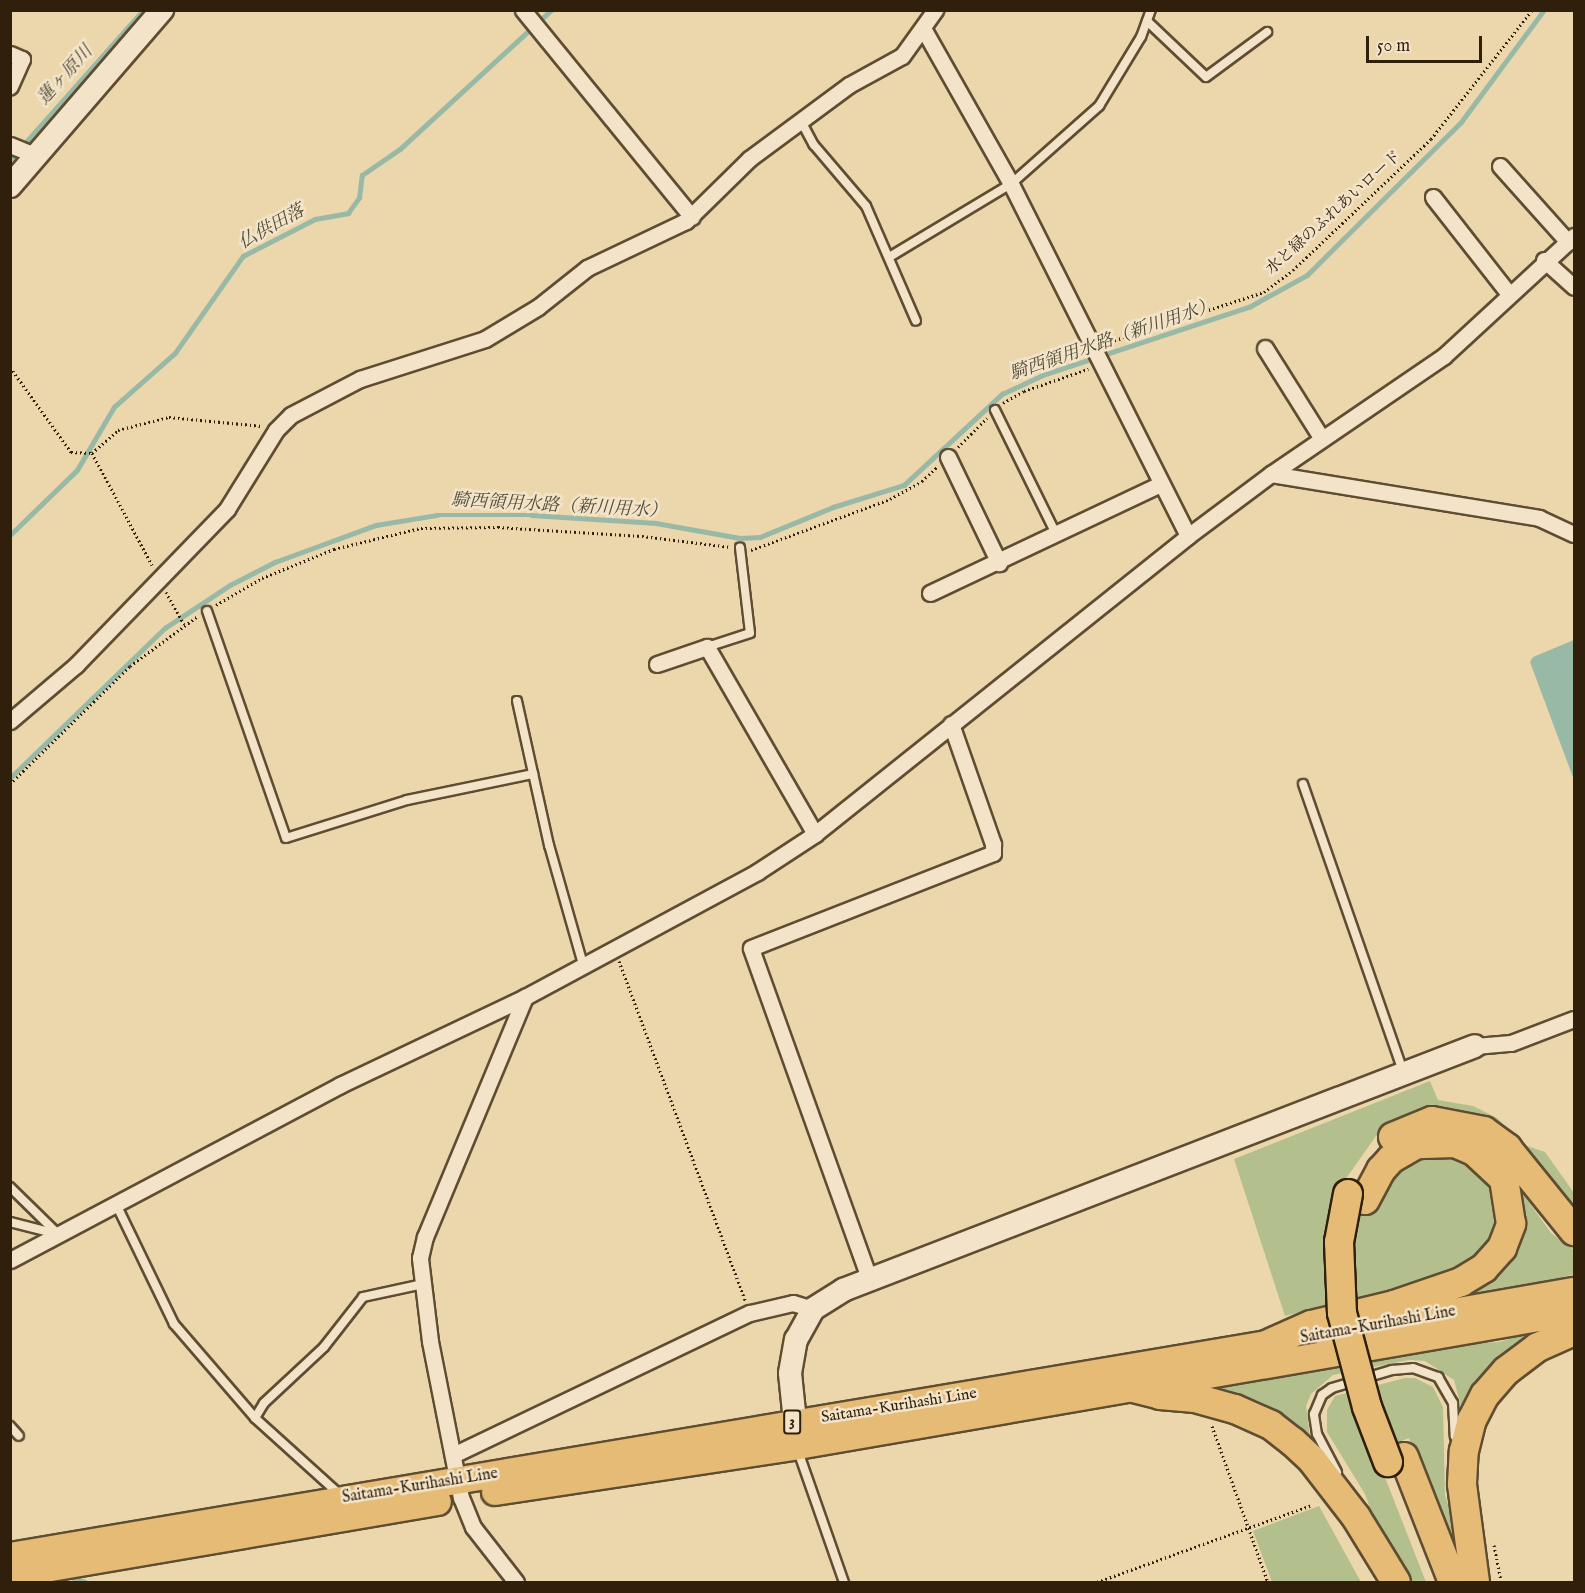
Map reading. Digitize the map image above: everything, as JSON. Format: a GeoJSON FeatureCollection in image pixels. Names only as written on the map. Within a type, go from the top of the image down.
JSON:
{"type":"FeatureCollection","features":[{"type":"Feature","properties":{"kind":"highway"},"geometry":{"type":"LineString","coordinates":[[1433,1582],[1369,1358],[1358,1298],[1357,1197],[1364,1161],[1384,1142],[1432,1121],[1460,1124],[1484,1131],[1507,1148],[1575,1231]]}},
{"type":"Feature","properties":{"kind":"highway"},"geometry":{"type":"LineString","coordinates":[[1266,1345],[1311,1325],[1394,1305],[1461,1282],[1484,1268],[1502,1248],[1511,1224],[1504,1179],[1474,1151],[1455,1143],[1417,1144],[1391,1159],[1357,1197]]}},
{"type":"Feature","properties":{"kind":"highway"},"geometry":{"type":"LineString","coordinates":[[1475,1582],[1465,1519],[1464,1451],[1482,1400],[1521,1359],[1555,1337],[1575,1331]]}},
{"type":"Feature","properties":{"kind":"highway"},"geometry":{"type":"LineString","coordinates":[[1129,1387],[1160,1395],[1195,1398],[1235,1409],[1271,1425],[1312,1460],[1356,1517],[1396,1582]]}},
{"type":"Feature","properties":{"kind":"highway"},"geometry":{"type":"LineString","coordinates":[[1396,1459],[1453,1582]]}},
{"type":"Feature","properties":{"kind":"main road","name":"Saitama-Kurihashi Line"},"geometry":{"type":"LineString","coordinates":[[796,1434],[1266,1345],[1575,1291]]}},
{"type":"Feature","properties":{"kind":"main road","name":"Saitama-Kurihashi Line"},"geometry":{"type":"LineString","coordinates":[[10,1575],[460,1489],[796,1434],[1129,1387],[1575,1312]]}},
{"type":"Feature","properties":{"kind":"main road","name":"Saitama-Kurihashi Line"},"geometry":{"type":"LineString","coordinates":[[10,1556],[345,1499],[460,1489]]}},
{"type":"Feature","properties":{"kind":"street"},"geometry":{"type":"LineString","coordinates":[[10,186],[162,10]]}},
{"type":"Feature","properties":{"kind":"street"},"geometry":{"type":"LineString","coordinates":[[523,10],[692,217]]}},
{"type":"Feature","properties":{"kind":"street"},"geometry":{"type":"LineString","coordinates":[[10,721],[76,665],[234,501],[276,430],[301,407],[360,379],[485,339],[538,307],[587,268],[692,217],[749,159],[849,85],[902,56],[924,30],[935,10]]}},
{"type":"Feature","properties":{"kind":"street"},"geometry":{"type":"LineString","coordinates":[[924,30],[1011,184],[1188,536]]}},
{"type":"Feature","properties":{"kind":"street"},"geometry":{"type":"LineString","coordinates":[[10,54],[22,59],[10,86]]}},
{"type":"Feature","properties":{"kind":"street"},"geometry":{"type":"LineString","coordinates":[[10,145],[37,156]]}},
{"type":"Feature","properties":{"kind":"street"},"geometry":{"type":"LineString","coordinates":[[10,1260],[340,1085],[525,997],[614,946],[757,872],[815,834],[1188,536],[1271,474],[1444,356],[1544,260],[1571,239],[1500,166]]}},
{"type":"Feature","properties":{"kind":"street"},"geometry":{"type":"LineString","coordinates":[[1433,197],[1509,294]]}},
{"type":"Feature","properties":{"kind":"street"},"geometry":{"type":"LineString","coordinates":[[1544,260],[1575,287]]}},
{"type":"Feature","properties":{"kind":"street"},"geometry":{"type":"LineString","coordinates":[[1265,348],[1322,439]]}},
{"type":"Feature","properties":{"kind":"street"},"geometry":{"type":"LineString","coordinates":[[948,457],[999,563]]}},
{"type":"Feature","properties":{"kind":"street"},"geometry":{"type":"LineString","coordinates":[[1271,474],[1539,518],[1575,534]]}},
{"type":"Feature","properties":{"kind":"street"},"geometry":{"type":"LineString","coordinates":[[930,593],[999,563],[1161,484]]}},
{"type":"Feature","properties":{"kind":"street"},"geometry":{"type":"LineString","coordinates":[[657,664],[706,647],[815,834]]}},
{"type":"Feature","properties":{"kind":"street"},"geometry":{"type":"LineString","coordinates":[[868,1278],[751,948],[993,853],[993,844],[951,724]]}},
{"type":"Feature","properties":{"kind":"street"},"geometry":{"type":"LineString","coordinates":[[516,1582],[473,1527],[460,1489],[430,1341],[420,1258],[425,1237],[525,997]]}},
{"type":"Feature","properties":{"kind":"street"},"geometry":{"type":"LineString","coordinates":[[796,1434],[791,1357],[813,1309],[868,1278],[1475,1046],[1511,1043],[1575,1019]]}},
{"type":"Feature","properties":{"kind":"street"},"geometry":{"type":"LineString","coordinates":[[453,1455],[750,1313],[793,1303],[813,1309]]}},
{"type":"Feature","properties":{"kind":"lane"},"geometry":{"type":"LineString","coordinates":[[891,256],[1011,184],[1099,106],[1151,10]]}},
{"type":"Feature","properties":{"kind":"lane"},"geometry":{"type":"LineString","coordinates":[[1147,21],[1206,77],[1267,32]]}},
{"type":"Feature","properties":{"kind":"lane"},"geometry":{"type":"LineString","coordinates":[[801,121],[814,145],[866,206],[891,256],[916,321]]}},
{"type":"Feature","properties":{"kind":"lane"},"geometry":{"type":"LineString","coordinates":[[995,410],[1056,535]]}},
{"type":"Feature","properties":{"kind":"lane"},"geometry":{"type":"LineString","coordinates":[[706,647],[750,633],[740,548]]}},
{"type":"Feature","properties":{"kind":"lane"},"geometry":{"type":"LineString","coordinates":[[207,611],[286,838],[407,800],[533,774]]}},
{"type":"Feature","properties":{"kind":"lane"},"geometry":{"type":"LineString","coordinates":[[517,701],[533,774],[583,964]]}},
{"type":"Feature","properties":{"kind":"lane"},"geometry":{"type":"LineString","coordinates":[[1303,784],[1404,1073]]}},
{"type":"Feature","properties":{"kind":"lane"},"geometry":{"type":"LineString","coordinates":[[10,1187],[59,1234]]}},
{"type":"Feature","properties":{"kind":"lane"},"geometry":{"type":"LineString","coordinates":[[116,1204],[174,1324],[255,1418],[345,1499]]}},
{"type":"Feature","properties":{"kind":"lane"},"geometry":{"type":"LineString","coordinates":[[10,1221],[59,1234]]}},
{"type":"Feature","properties":{"kind":"lane"},"geometry":{"type":"LineString","coordinates":[[255,1418],[264,1403],[324,1347],[363,1297],[423,1284]]}},
{"type":"Feature","properties":{"kind":"lane"},"geometry":{"type":"LineString","coordinates":[[1356,1517],[1317,1434],[1314,1414],[1322,1395],[1332,1388],[1392,1370],[1426,1371],[1446,1387],[1453,1403],[1454,1443]]}},
{"type":"Feature","properties":{"kind":"lane"},"geometry":{"type":"LineString","coordinates":[[10,1426],[19,1436]]}},
{"type":"Feature","properties":{"kind":"lane"},"geometry":{"type":"LineString","coordinates":[[796,1434],[844,1582]]}},
{"type":"Feature","properties":{"kind":"lane"},"geometry":{"type":"LineString","coordinates":[[1453,1471],[1457,1504],[1465,1519]]}},
{"type":"Feature","properties":{"kind":"path","name":"水と緑のふれあいロード"},"geometry":{"type":"LineString","coordinates":[[1093,348],[1264,292],[1293,270],[1431,139],[1532,10]]}},
{"type":"Feature","properties":{"kind":"path"},"geometry":{"type":"LineString","coordinates":[[10,784],[130,666],[183,622],[207,611],[262,578],[334,549],[421,528],[498,527],[642,536],[754,550],[890,499],[922,481],[995,410],[1024,390],[1101,364]]}},
{"type":"Feature","properties":{"kind":"path"},"geometry":{"type":"LineString","coordinates":[[10,367],[72,452],[92,453],[118,430],[169,417],[276,430]]}},
{"type":"Feature","properties":{"kind":"path"},"geometry":{"type":"LineString","coordinates":[[92,453],[183,622]]}},
{"type":"Feature","properties":{"kind":"path"},"geometry":{"type":"LineString","coordinates":[[614,946],[750,1313]]}},
{"type":"Feature","properties":{"kind":"path"},"geometry":{"type":"LineString","coordinates":[[1208,1415],[1268,1582]]}},
{"type":"Feature","properties":{"kind":"path"},"geometry":{"type":"LineString","coordinates":[[1097,1582],[1312,1505]]}},
{"type":"Feature","properties":{"kind":"green space"},"geometry":{"type":"Polygon","coordinates":[[[1430,1081],[1438,1100],[1473,1106],[1497,1118],[1524,1145],[1545,1152],[1574,1193],[1574,1216],[1523,1153],[1492,1126],[1468,1116],[1438,1113],[1409,1119],[1376,1136],[1345,1180],[1339,1198],[1377,1209],[1379,1195],[1402,1164],[1439,1151],[1455,1152],[1483,1168],[1497,1190],[1502,1214],[1490,1246],[1469,1267],[1453,1275],[1285,1316],[1234,1159],[1430,1081]]]}},
{"type":"Feature","properties":{"kind":"green space"},"geometry":{"type":"Polygon","coordinates":[[[1523,1194],[1551,1233],[1574,1250],[1574,1274],[1500,1296],[1428,1309],[1522,1222],[1523,1194]]]}},
{"type":"Feature","properties":{"kind":"green space"},"geometry":{"type":"Polygon","coordinates":[[[1551,1326],[1463,1414],[1454,1380],[1425,1361],[1409,1360],[1333,1375],[1311,1394],[1306,1406],[1311,1445],[1194,1388],[1414,1348],[1499,1342],[1551,1326]]]}},
{"type":"Feature","properties":{"kind":"green space"},"geometry":{"type":"Polygon","coordinates":[[[1405,1378],[1415,1378],[1433,1387],[1443,1407],[1445,1495],[1455,1528],[1461,1582],[1409,1438],[1375,1452],[1426,1582],[1406,1582],[1378,1530],[1365,1494],[1327,1432],[1327,1410],[1335,1396],[1405,1378]]]}},
{"type":"Feature","properties":{"kind":"green space"},"geometry":{"type":"Polygon","coordinates":[[[1319,1506],[1361,1582],[1272,1582],[1253,1531],[1319,1506]]]}},
{"type":"Feature","properties":{"kind":"shaded area"},"geometry":{"type":"Polygon","coordinates":[[[1574,640],[1574,780],[1530,662],[1533,657],[1574,640]]]}},
{"type":"Feature","properties":{"kind":"waterway","name":"蓮ヶ原川"},"geometry":{"type":"LineString","coordinates":[[10,160],[143,10]]}},
{"type":"Feature","properties":{"kind":"waterway","name":"仏供田落"},"geometry":{"type":"LineString","coordinates":[[10,535],[77,470],[114,407],[175,353],[243,256],[315,219],[348,213],[359,198],[362,175],[400,149],[551,10]]}},
{"type":"Feature","properties":{"kind":"waterway","name":"騎西領用水路（新川用水）"},"geometry":{"type":"LineString","coordinates":[[10,778],[165,628],[230,585],[275,562],[376,525],[437,515],[531,515],[656,523],[740,538],[760,537],[833,507],[904,485],[1002,394],[1043,375],[1249,307],[1307,275],[1461,122],[1544,10]]}},
{"type":"Feature","properties":{"kind":"waterway","name":"騎西領用水路（新川用水）"},"geometry":{"type":"LineString","coordinates":[[68,1576],[85,1582]]}}]}
